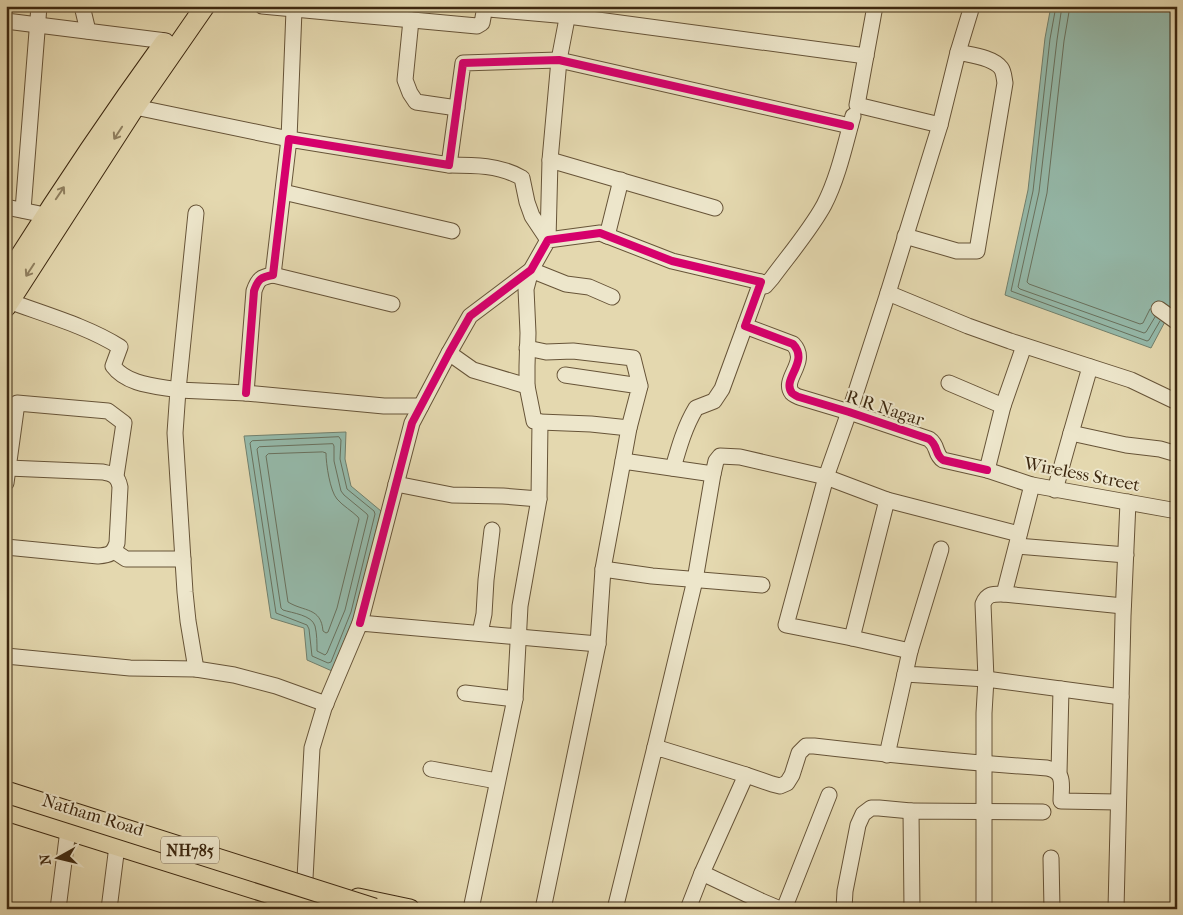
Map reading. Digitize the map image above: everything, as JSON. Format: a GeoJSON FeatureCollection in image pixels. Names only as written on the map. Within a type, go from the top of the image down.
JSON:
{"type":"FeatureCollection","features":[{"type":"Feature","properties":{"kind":"highway","name":"NH785"},"geometry":{"type":"LineString","coordinates":[[6,792],[374,909]]}},
{"type":"Feature","properties":{"kind":"highway","name":"NH785"},"geometry":{"type":"LineString","coordinates":[[6,806],[330,909]]}},
{"type":"Feature","properties":{"kind":"main road"},"geometry":{"type":"LineString","coordinates":[[6,278],[120,103],[190,6]]}},
{"type":"Feature","properties":{"kind":"main road"},"geometry":{"type":"LineString","coordinates":[[7,302],[205,6]]}},
{"type":"Feature","properties":{"kind":"main road","name":"Natham Road"},"geometry":{"type":"LineString","coordinates":[[6,788],[349,896],[410,909]]}},
{"type":"Feature","properties":{"kind":"main road","name":"Natham Road"},"geometry":{"type":"LineString","coordinates":[[6,811],[311,906]]}},
{"type":"Feature","properties":{"kind":"street"},"geometry":{"type":"LineString","coordinates":[[23,210],[39,6]]}},
{"type":"Feature","properties":{"kind":"street"},"geometry":{"type":"LineString","coordinates":[[82,6],[88,31]]}},
{"type":"Feature","properties":{"kind":"street"},"geometry":{"type":"LineString","coordinates":[[262,6],[477,26],[482,24],[484,12],[489,9],[569,11],[866,56]]}},
{"type":"Feature","properties":{"kind":"street"},"geometry":{"type":"LineString","coordinates":[[548,240],[600,233],[672,261],[761,282],[765,286],[815,219],[833,185],[856,105],[875,6]]}},
{"type":"Feature","properties":{"kind":"street"},"geometry":{"type":"LineString","coordinates":[[910,651],[786,624],[826,477],[906,236],[940,125],[958,52],[972,6]]}},
{"type":"Feature","properties":{"kind":"street"},"geometry":{"type":"LineString","coordinates":[[274,275],[289,139],[294,10]]}},
{"type":"Feature","properties":{"kind":"street"},"geometry":{"type":"LineString","coordinates":[[569,11],[559,60],[550,160],[548,240],[531,270],[526,289],[527,386],[534,421],[629,428]]}},
{"type":"Feature","properties":{"kind":"street"},"geometry":{"type":"LineString","coordinates":[[412,20],[405,80],[410,93],[416,102],[457,108]]}},
{"type":"Feature","properties":{"kind":"street"},"geometry":{"type":"LineString","coordinates":[[6,21],[166,41]]}},
{"type":"Feature","properties":{"kind":"street"},"geometry":{"type":"LineString","coordinates":[[906,236],[957,251],[977,251],[1005,83],[1000,66],[991,60],[958,52]]}},
{"type":"Feature","properties":{"kind":"street"},"geometry":{"type":"LineString","coordinates":[[449,165],[463,63],[559,60],[850,126]]}},
{"type":"Feature","properties":{"kind":"street"},"geometry":{"type":"LineString","coordinates":[[856,105],[940,125]]}},
{"type":"Feature","properties":{"kind":"street"},"geometry":{"type":"LineString","coordinates":[[136,107],[289,139],[449,165],[480,165],[512,172],[522,178],[532,216],[548,240]]}},
{"type":"Feature","properties":{"kind":"street"},"geometry":{"type":"LineString","coordinates":[[550,160],[714,208]]}},
{"type":"Feature","properties":{"kind":"street"},"geometry":{"type":"LineString","coordinates":[[607,236],[620,180]]}},
{"type":"Feature","properties":{"kind":"street"},"geometry":{"type":"LineString","coordinates":[[283,192],[452,231]]}},
{"type":"Feature","properties":{"kind":"street"},"geometry":{"type":"LineString","coordinates":[[6,207],[46,215]]}},
{"type":"Feature","properties":{"kind":"street"},"geometry":{"type":"LineString","coordinates":[[196,213],[175,433],[188,621],[196,669]]}},
{"type":"Feature","properties":{"kind":"street"},"geometry":{"type":"LineString","coordinates":[[531,270],[566,284],[588,288],[612,296]]}},
{"type":"Feature","properties":{"kind":"street"},"geometry":{"type":"LineString","coordinates":[[311,906],[305,882],[312,748],[326,704],[360,623],[412,423],[470,316],[531,270]]}},
{"type":"Feature","properties":{"kind":"street"},"geometry":{"type":"LineString","coordinates":[[246,393],[254,291],[257,282],[264,277],[274,275],[392,304]]}},
{"type":"Feature","properties":{"kind":"street"},"geometry":{"type":"LineString","coordinates":[[673,468],[685,430],[696,408],[714,402],[722,388],[761,282]]}},
{"type":"Feature","properties":{"kind":"street"},"geometry":{"type":"LineString","coordinates":[[888,293],[968,326],[1131,380],[1177,402]]}},
{"type":"Feature","properties":{"kind":"street"},"geometry":{"type":"LineString","coordinates":[[7,302],[106,338],[120,347],[113,366],[118,372],[131,380],[178,390],[246,393],[384,406],[421,406]]}},
{"type":"Feature","properties":{"kind":"street"},"geometry":{"type":"LineString","coordinates":[[1159,309],[1177,322]]}},
{"type":"Feature","properties":{"kind":"street","name":"R R Nagar"},"geometry":{"type":"LineString","coordinates":[[745,326],[793,344],[797,348],[799,359],[790,388],[792,393],[798,397],[929,439],[936,445],[938,454],[943,460],[987,470]]}},
{"type":"Feature","properties":{"kind":"street"},"geometry":{"type":"LineString","coordinates":[[987,470],[1003,406],[1024,346]]}},
{"type":"Feature","properties":{"kind":"street"},"geometry":{"type":"LineString","coordinates":[[527,348],[546,352],[573,351],[633,358],[640,386],[629,428],[603,569],[598,644],[543,909]]}},
{"type":"Feature","properties":{"kind":"street"},"geometry":{"type":"LineString","coordinates":[[449,353],[473,370],[527,386]]}},
{"type":"Feature","properties":{"kind":"street"},"geometry":{"type":"LineString","coordinates":[[1055,490],[1090,367]]}},
{"type":"Feature","properties":{"kind":"street"},"geometry":{"type":"LineString","coordinates":[[565,375],[640,386]]}},
{"type":"Feature","properties":{"kind":"street"},"geometry":{"type":"LineString","coordinates":[[949,383],[1003,406]]}},
{"type":"Feature","properties":{"kind":"street"},"geometry":{"type":"LineString","coordinates":[[6,547],[98,556],[108,555],[114,551],[117,543],[120,487],[116,476],[124,423],[108,411],[17,402],[7,476],[103,472],[116,476]]}},
{"type":"Feature","properties":{"kind":"street"},"geometry":{"type":"LineString","coordinates":[[472,909],[515,699],[520,606],[539,499],[540,422]]}},
{"type":"Feature","properties":{"kind":"street"},"geometry":{"type":"LineString","coordinates":[[1070,433],[1177,454]]}},
{"type":"Feature","properties":{"kind":"street"},"geometry":{"type":"LineString","coordinates":[[616,909],[695,580],[713,474],[716,461],[720,456],[740,457],[826,477],[887,500],[1018,540],[1126,555]]}},
{"type":"Feature","properties":{"kind":"street"},"geometry":{"type":"LineString","coordinates":[[623,461],[713,474]]}},
{"type":"Feature","properties":{"kind":"street","name":"Wireless Street"},"geometry":{"type":"LineString","coordinates":[[987,470],[1032,485],[1055,490],[1177,511]]}},
{"type":"Feature","properties":{"kind":"street"},"geometry":{"type":"LineString","coordinates":[[396,484],[452,495],[539,499]]}},
{"type":"Feature","properties":{"kind":"street"},"geometry":{"type":"LineString","coordinates":[[1004,594],[1032,485]]}},
{"type":"Feature","properties":{"kind":"street"},"geometry":{"type":"LineString","coordinates":[[852,638],[887,500]]}},
{"type":"Feature","properties":{"kind":"street"},"geometry":{"type":"LineString","coordinates":[[1116,909],[1123,606],[1128,502]]}},
{"type":"Feature","properties":{"kind":"street"},"geometry":{"type":"LineString","coordinates":[[480,633],[484,614],[492,530]]}},
{"type":"Feature","properties":{"kind":"street"},"geometry":{"type":"LineString","coordinates":[[887,755],[910,651],[941,549]]}},
{"type":"Feature","properties":{"kind":"street"},"geometry":{"type":"LineString","coordinates":[[114,551],[126,559],[183,559]]}},
{"type":"Feature","properties":{"kind":"street"},"geometry":{"type":"LineString","coordinates":[[603,569],[652,576],[762,586]]}},
{"type":"Feature","properties":{"kind":"street"},"geometry":{"type":"LineString","coordinates":[[984,909],[983,811],[986,679],[983,604],[985,598],[989,595],[1004,594],[1123,606]]}},
{"type":"Feature","properties":{"kind":"street"},"geometry":{"type":"LineString","coordinates":[[360,623],[598,644]]}},
{"type":"Feature","properties":{"kind":"street"},"geometry":{"type":"LineString","coordinates":[[6,656],[130,668],[196,669],[234,675],[276,686],[326,704]]}},
{"type":"Feature","properties":{"kind":"street"},"geometry":{"type":"LineString","coordinates":[[905,674],[986,679],[1121,697]]}},
{"type":"Feature","properties":{"kind":"street"},"geometry":{"type":"LineString","coordinates":[[1061,689],[1059,773],[1061,777],[1061,802],[1118,802]]}},
{"type":"Feature","properties":{"kind":"street"},"geometry":{"type":"LineString","coordinates":[[465,693],[515,699]]}},
{"type":"Feature","properties":{"kind":"street"},"geometry":{"type":"LineString","coordinates":[[655,747],[780,786],[787,783],[792,775],[799,753],[806,746],[984,764],[1047,768],[1059,773]]}},
{"type":"Feature","properties":{"kind":"street"},"geometry":{"type":"LineString","coordinates":[[432,769],[497,781]]}},
{"type":"Feature","properties":{"kind":"street"},"geometry":{"type":"LineString","coordinates":[[688,909],[746,775]]}},
{"type":"Feature","properties":{"kind":"street"},"geometry":{"type":"LineString","coordinates":[[784,909],[828,795]]}},
{"type":"Feature","properties":{"kind":"street"},"geometry":{"type":"LineString","coordinates":[[844,909],[845,891],[858,825],[863,814],[871,808],[911,811],[1043,812]]}},
{"type":"Feature","properties":{"kind":"street"},"geometry":{"type":"LineString","coordinates":[[911,811],[912,909]]}},
{"type":"Feature","properties":{"kind":"street"},"geometry":{"type":"LineString","coordinates":[[58,909],[68,830]]}},
{"type":"Feature","properties":{"kind":"street"},"geometry":{"type":"LineString","coordinates":[[109,909],[117,846]]}},
{"type":"Feature","properties":{"kind":"street"},"geometry":{"type":"LineString","coordinates":[[1051,858],[1052,909]]}},
{"type":"Feature","properties":{"kind":"street"},"geometry":{"type":"LineString","coordinates":[[702,873],[780,909]]}},
{"type":"Feature","properties":{"kind":"water"},"geometry":{"type":"Polygon","coordinates":[[[1051,6],[1177,6],[1177,299],[1151,348],[1005,295],[1028,190],[1045,38],[1051,6]]]}},
{"type":"Feature","properties":{"kind":"water"},"geometry":{"type":"Polygon","coordinates":[[[346,432],[345,459],[351,486],[381,511],[355,614],[332,671],[307,660],[304,628],[271,618],[244,436],[346,432]]]}},
{"type":"Feature","properties":{"kind":"cycle path"},"geometry":{"type":"LineString","coordinates":[[246,393],[254,291],[261,279],[273,275],[289,139],[449,165],[463,63],[559,60],[850,126]]}},
{"type":"Feature","properties":{"kind":"cycle path"},"geometry":{"type":"LineString","coordinates":[[360,623],[412,423],[470,316],[531,270],[548,240],[600,233],[672,261],[761,282],[745,326],[793,344],[798,357],[790,382],[790,388],[793,393],[798,397],[929,439],[943,460],[987,470]]}}]}
